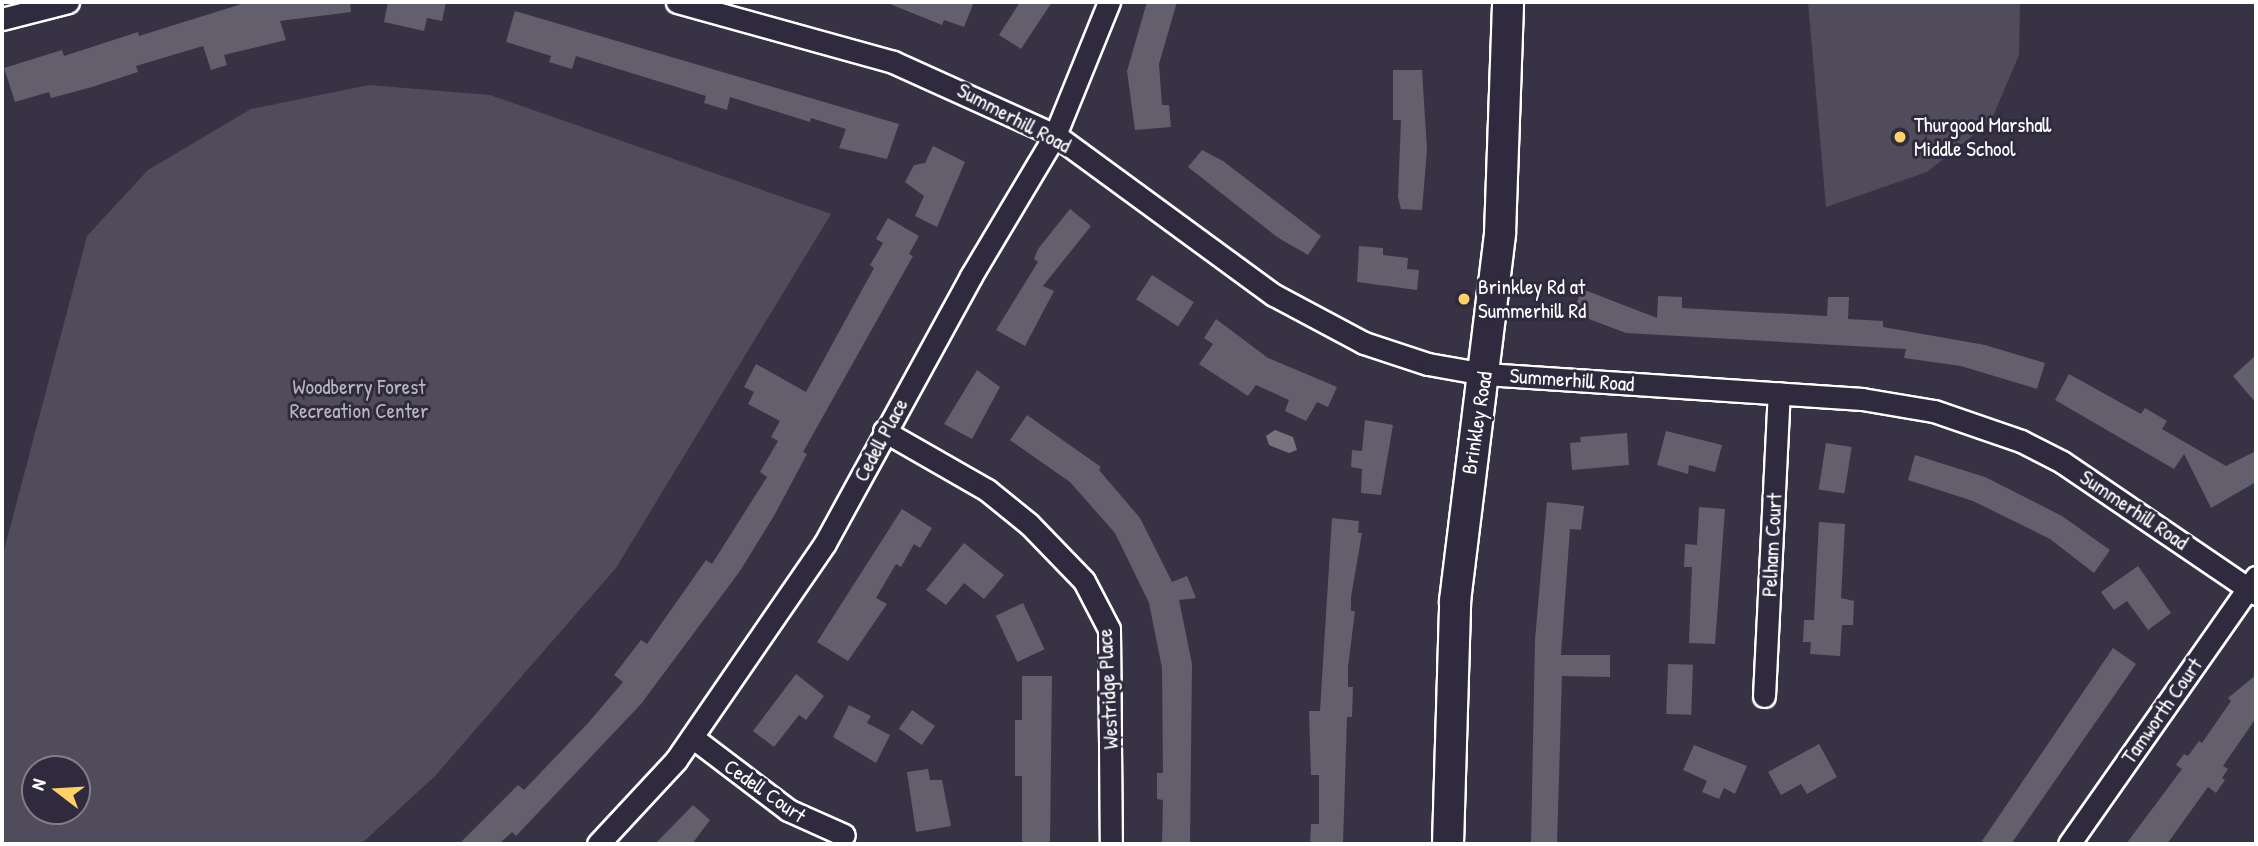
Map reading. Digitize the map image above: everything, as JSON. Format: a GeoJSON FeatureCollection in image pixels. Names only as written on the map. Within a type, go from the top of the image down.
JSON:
{"type":"FeatureCollection","features":[{"type":"Feature","properties":{"kind":"main road","name":"Brinkley Road"},"geometry":{"type":"LineString","coordinates":[[1448,844],[1455,601],[1485,374],[1503,201],[1508,2]]}},
{"type":"Feature","properties":{"kind":"street"},"geometry":{"type":"LineString","coordinates":[[2,19],[68,2]]}},
{"type":"Feature","properties":{"kind":"street","name":"Summerhill Road"},"geometry":{"type":"LineString","coordinates":[[677,2],[893,62],[1055,135],[1274,295],[1312,318],[1387,351],[1485,374],[1863,399],[1934,411],[2021,441],[2093,480],[2254,586]]}},
{"type":"Feature","properties":{"kind":"street","name":"Cedell Place"},"geometry":{"type":"LineString","coordinates":[[598,844],[692,737],[794,594],[884,431],[1055,135],[1109,2]]}},
{"type":"Feature","properties":{"kind":"street","name":"Pelham Court"},"geometry":{"type":"LineString","coordinates":[[1764,696],[1780,393]]}},
{"type":"Feature","properties":{"kind":"street","name":"Westridge Place"},"geometry":{"type":"LineString","coordinates":[[884,431],[987,491],[1029,524],[1084,581],[1109,629],[1111,844]]}},
{"type":"Feature","properties":{"kind":"street","name":"Tamworth Court"},"geometry":{"type":"LineString","coordinates":[[2068,844],[2254,586]]}},
{"type":"Feature","properties":{"kind":"street","name":"Cedell Court"},"geometry":{"type":"LineString","coordinates":[[692,737],[789,810],[844,835]]}},
{"type":"Feature","properties":{"kind":"green space"},"geometry":{"type":"Polygon","coordinates":[[[1808,2],[2020,2],[2019,55],[1991,121],[1927,172],[1826,207],[1808,2]]]}},
{"type":"Feature","properties":{"kind":"green space","name":"Woodberry Forest Recreation Center"},"geometry":{"type":"Polygon","coordinates":[[[369,85],[490,95],[831,214],[616,568],[434,777],[361,844],[2,844],[2,558],[87,236],[148,170],[251,109],[369,85]]]}},
{"type":"Feature","properties":{"kind":"shaded area"},"geometry":{"type":"Polygon","coordinates":[[[1275,430],[1293,437],[1297,450],[1289,453],[1269,445],[1266,436],[1275,430]]]}},
{"type":"Feature","properties":{"kind":"building"},"geometry":{"type":"Polygon","coordinates":[[[248,2],[350,2],[351,12],[280,21],[286,40],[224,55],[227,65],[211,70],[203,46],[136,66],[138,72],[92,87],[51,98],[49,92],[15,102],[4,68],[62,50],[64,56],[138,32],[139,36],[248,2]]]}},
{"type":"Feature","properties":{"kind":"building"},"geometry":{"type":"Polygon","coordinates":[[[388,2],[446,2],[442,21],[427,18],[424,31],[384,22],[388,2]]]}},
{"type":"Feature","properties":{"kind":"building"},"geometry":{"type":"Polygon","coordinates":[[[885,2],[974,2],[964,27],[944,20],[942,25],[885,2]]]}},
{"type":"Feature","properties":{"kind":"building"},"geometry":{"type":"Polygon","coordinates":[[[1020,2],[1052,2],[1021,49],[999,35],[1020,2]]]}},
{"type":"Feature","properties":{"kind":"building"},"geometry":{"type":"Polygon","coordinates":[[[1147,2],[1177,2],[1159,64],[1162,105],[1169,105],[1171,127],[1135,130],[1127,71],[1147,2]]]}},
{"type":"Feature","properties":{"kind":"building"},"geometry":{"type":"Polygon","coordinates":[[[515,11],[899,124],[887,159],[839,148],[846,129],[811,118],[810,122],[730,97],[727,110],[704,103],[706,96],[576,56],[572,69],[549,62],[551,56],[506,42],[515,11]]]}},
{"type":"Feature","properties":{"kind":"building"},"geometry":{"type":"Polygon","coordinates":[[[1393,70],[1422,70],[1427,150],[1422,210],[1401,209],[1398,197],[1401,120],[1393,120],[1393,70]]]}},
{"type":"Feature","properties":{"kind":"building"},"geometry":{"type":"Polygon","coordinates":[[[933,146],[965,162],[937,227],[915,216],[924,196],[905,182],[914,165],[925,163],[933,146]]]}},
{"type":"Feature","properties":{"kind":"building"},"geometry":{"type":"Polygon","coordinates":[[[1202,150],[1223,161],[1321,236],[1308,255],[1277,237],[1188,167],[1202,150]]]}},
{"type":"Feature","properties":{"kind":"building"},"geometry":{"type":"Polygon","coordinates":[[[1070,209],[1091,226],[1043,286],[1054,291],[1025,346],[996,330],[1038,262],[1034,259],[1038,249],[1070,209]]]}},
{"type":"Feature","properties":{"kind":"building"},"geometry":{"type":"Polygon","coordinates":[[[888,218],[919,236],[909,254],[913,256],[803,452],[807,454],[775,514],[740,571],[641,704],[516,836],[512,832],[499,844],[459,844],[518,785],[524,790],[589,722],[623,682],[614,675],[641,640],[647,644],[706,560],[712,564],[767,477],[760,472],[778,441],[771,437],[780,421],[748,404],[754,392],[744,387],[756,364],[806,392],[874,268],[870,265],[883,243],[876,239],[888,218]]]}},
{"type":"Feature","properties":{"kind":"building"},"geometry":{"type":"Polygon","coordinates":[[[1359,246],[1383,248],[1383,255],[1408,258],[1407,269],[1419,270],[1417,290],[1357,282],[1359,246]]]}},
{"type":"Feature","properties":{"kind":"building"},"geometry":{"type":"Polygon","coordinates":[[[1152,275],[1194,302],[1178,327],[1136,299],[1152,275]]]}},
{"type":"Feature","properties":{"kind":"building"},"geometry":{"type":"Polygon","coordinates":[[[1582,289],[1657,318],[1658,296],[1682,297],[1682,308],[1827,316],[1828,297],[1849,297],[1848,319],[1883,321],[1883,327],[1985,345],[2045,363],[2037,389],[1961,366],[1904,358],[1906,349],[1626,333],[1573,313],[1582,289]]]}},
{"type":"Feature","properties":{"kind":"building"},"geometry":{"type":"Polygon","coordinates":[[[1216,319],[1268,358],[1337,387],[1328,407],[1317,402],[1306,421],[1285,411],[1289,400],[1256,385],[1248,396],[1199,364],[1213,344],[1204,338],[1216,319]]]}},
{"type":"Feature","properties":{"kind":"building"},"geometry":{"type":"Polygon","coordinates":[[[2256,355],[2256,403],[2233,376],[2256,355]]]}},
{"type":"Feature","properties":{"kind":"building"},"geometry":{"type":"Polygon","coordinates":[[[977,370],[1000,387],[972,439],[944,424],[977,370]]]}},
{"type":"Feature","properties":{"kind":"building"},"geometry":{"type":"Polygon","coordinates":[[[2069,374],[2141,414],[2145,408],[2167,421],[2162,429],[2226,466],[2256,451],[2256,482],[2211,508],[2184,454],[2174,469],[2055,400],[2069,374]]]}},
{"type":"Feature","properties":{"kind":"building"},"geometry":{"type":"Polygon","coordinates":[[[1027,415],[1101,467],[1099,470],[1140,518],[1172,582],[1187,576],[1196,598],[1179,600],[1192,664],[1190,844],[1162,844],[1163,800],[1157,799],[1157,773],[1163,773],[1162,668],[1149,603],[1115,533],[1070,482],[1010,440],[1027,415]]]}},
{"type":"Feature","properties":{"kind":"building"},"geometry":{"type":"Polygon","coordinates":[[[1365,420],[1393,425],[1381,495],[1361,493],[1362,469],[1351,467],[1352,450],[1362,451],[1365,420]]]}},
{"type":"Feature","properties":{"kind":"building"},"geometry":{"type":"Polygon","coordinates":[[[1666,431],[1722,445],[1715,472],[1689,465],[1688,474],[1657,465],[1666,431]]]}},
{"type":"Feature","properties":{"kind":"building"},"geometry":{"type":"Polygon","coordinates":[[[1627,433],[1629,465],[1572,470],[1570,443],[1581,442],[1580,437],[1627,433]]]}},
{"type":"Feature","properties":{"kind":"building"},"geometry":{"type":"Polygon","coordinates":[[[1826,443],[1852,447],[1844,493],[1819,489],[1826,443]]]}},
{"type":"Feature","properties":{"kind":"building"},"geometry":{"type":"Polygon","coordinates":[[[1915,455],[1985,477],[2062,516],[2110,550],[2094,573],[2050,539],[1973,501],[1908,480],[1915,455]]]}},
{"type":"Feature","properties":{"kind":"building"},"geometry":{"type":"Polygon","coordinates":[[[1547,502],[1584,506],[1581,530],[1570,529],[1561,655],[1610,655],[1610,677],[1562,676],[1557,844],[1531,844],[1535,640],[1547,502]]]}},
{"type":"Feature","properties":{"kind":"building"},"geometry":{"type":"Polygon","coordinates":[[[1699,507],[1725,509],[1715,644],[1689,643],[1692,567],[1684,567],[1685,544],[1697,545],[1699,507]]]}},
{"type":"Feature","properties":{"kind":"building"},"geometry":{"type":"Polygon","coordinates":[[[902,509],[932,528],[920,548],[914,544],[901,567],[896,564],[876,598],[887,604],[848,661],[817,642],[902,509]]]}},
{"type":"Feature","properties":{"kind":"building"},"geometry":{"type":"Polygon","coordinates":[[[1332,518],[1359,521],[1358,533],[1362,533],[1351,597],[1351,611],[1355,611],[1348,667],[1348,687],[1353,687],[1352,717],[1347,717],[1343,844],[1310,844],[1311,824],[1319,824],[1319,775],[1311,775],[1309,711],[1320,711],[1332,518]]]}},
{"type":"Feature","properties":{"kind":"building"},"geometry":{"type":"Polygon","coordinates":[[[1819,522],[1845,524],[1841,598],[1854,601],[1853,625],[1842,625],[1840,656],[1810,654],[1811,642],[1803,642],[1804,620],[1814,620],[1819,522]]]}},
{"type":"Feature","properties":{"kind":"building"},"geometry":{"type":"Polygon","coordinates":[[[964,543],[1004,575],[984,599],[964,583],[946,605],[926,590],[964,543]]]}},
{"type":"Feature","properties":{"kind":"building"},"geometry":{"type":"Polygon","coordinates":[[[2138,566],[2171,613],[2148,630],[2127,601],[2114,610],[2101,592],[2138,566]]]}},
{"type":"Feature","properties":{"kind":"building"},"geometry":{"type":"Polygon","coordinates":[[[1023,603],[1045,649],[1017,662],[996,616],[1023,603]]]}},
{"type":"Feature","properties":{"kind":"building"},"geometry":{"type":"Polygon","coordinates":[[[2113,648],[2136,664],[2011,844],[1980,844],[2113,648]]]}},
{"type":"Feature","properties":{"kind":"building"},"geometry":{"type":"Polygon","coordinates":[[[1668,664],[1693,665],[1691,715],[1666,714],[1668,664]]]}},
{"type":"Feature","properties":{"kind":"building"},"geometry":{"type":"Polygon","coordinates":[[[796,674],[824,696],[806,720],[799,715],[774,747],[753,731],[796,674]]]}},
{"type":"Feature","properties":{"kind":"building"},"geometry":{"type":"Polygon","coordinates":[[[2256,675],[2256,718],[2223,766],[2228,769],[2222,778],[2225,780],[2216,793],[2208,787],[2167,844],[2126,844],[2182,769],[2176,765],[2184,754],[2188,756],[2199,741],[2202,743],[2231,701],[2228,698],[2256,675]]]}},
{"type":"Feature","properties":{"kind":"building"},"geometry":{"type":"Polygon","coordinates":[[[1022,676],[1052,676],[1050,844],[1022,844],[1022,776],[1015,776],[1015,720],[1022,720],[1022,676]]]}},
{"type":"Feature","properties":{"kind":"building"},"geometry":{"type":"Polygon","coordinates":[[[849,705],[871,716],[867,723],[890,735],[876,763],[833,737],[849,705]]]}},
{"type":"Feature","properties":{"kind":"building"},"geometry":{"type":"Polygon","coordinates":[[[912,710],[935,726],[922,745],[899,729],[912,710]]]}},
{"type":"Feature","properties":{"kind":"building"},"geometry":{"type":"Polygon","coordinates":[[[1819,744],[1837,777],[1807,794],[1801,784],[1781,795],[1768,772],[1819,744]]]}},
{"type":"Feature","properties":{"kind":"building"},"geometry":{"type":"Polygon","coordinates":[[[1694,745],[1747,766],[1735,794],[1724,788],[1719,799],[1702,792],[1707,781],[1683,770],[1694,745]]]}},
{"type":"Feature","properties":{"kind":"building"},"geometry":{"type":"Polygon","coordinates":[[[928,769],[930,780],[942,780],[951,826],[916,832],[907,772],[928,769]]]}},
{"type":"Feature","properties":{"kind":"building"},"geometry":{"type":"Polygon","coordinates":[[[693,805],[710,820],[692,844],[655,844],[693,805]]]}},
{"type":"Feature","properties":{"kind":"place","name":"Thurgood Marshall Middle School"},"geometry":{"type":"Point","coordinates":[1900,137]}},
{"type":"Feature","properties":{"kind":"place","name":"Brinkley Rd at Summerhill Rd"},"geometry":{"type":"Point","coordinates":[1464,299]}}]}
